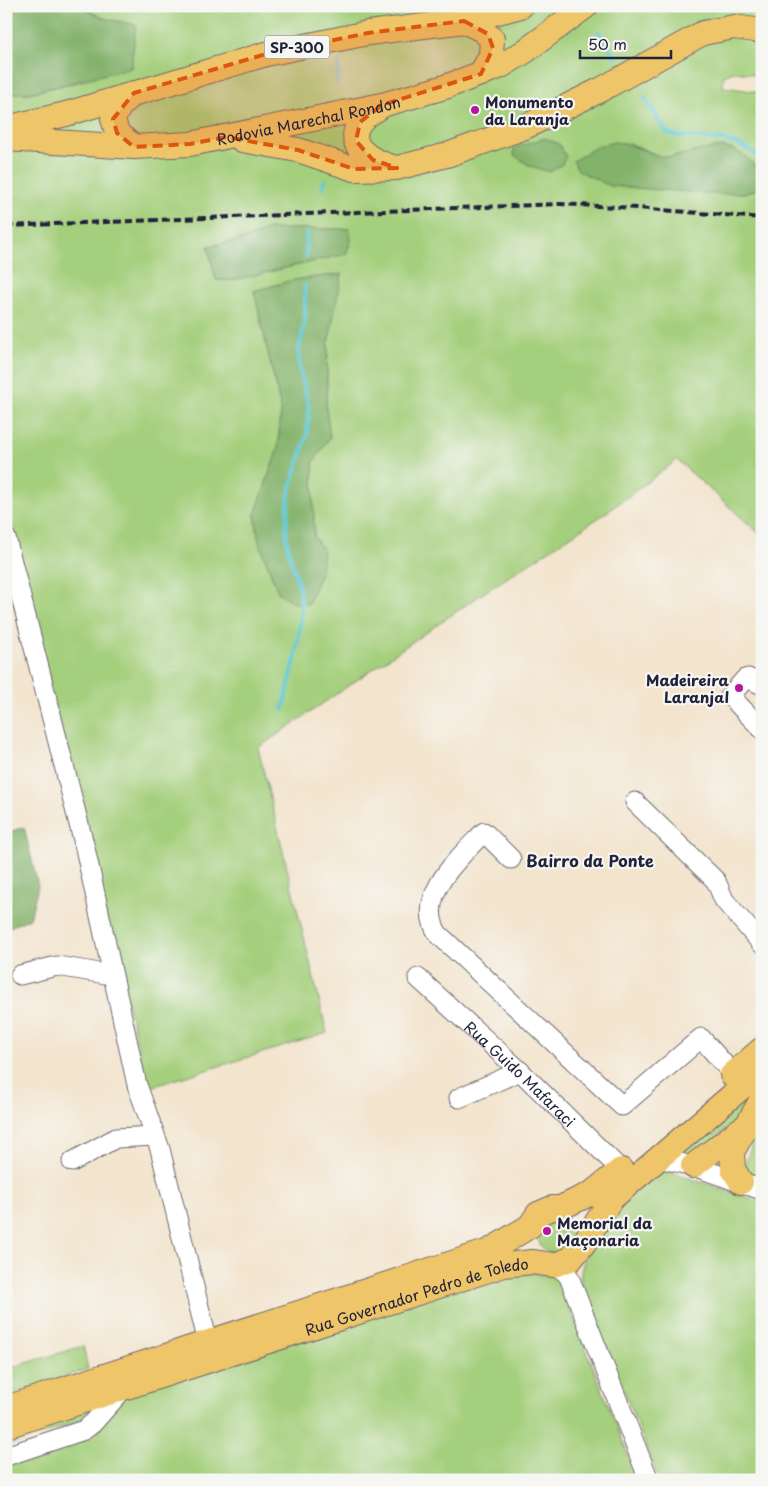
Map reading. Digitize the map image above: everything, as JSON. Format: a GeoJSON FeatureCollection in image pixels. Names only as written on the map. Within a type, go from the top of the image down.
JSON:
{"type":"FeatureCollection","features":[{"type":"Feature","properties":{"kind":"main road","name":"SP-300"},"geometry":{"type":"LineString","coordinates":[[6,128],[41,120],[238,61],[368,33],[464,21],[521,6]]}},
{"type":"Feature","properties":{"kind":"main road","name":"Rodovia Marechal Rondon"},"geometry":{"type":"LineString","coordinates":[[6,139],[134,148],[190,144],[382,105],[481,74],[524,52],[586,6]]}},
{"type":"Feature","properties":{"kind":"main road"},"geometry":{"type":"LineString","coordinates":[[464,21],[482,30],[492,40],[491,55],[481,74]]}},
{"type":"Feature","properties":{"kind":"main road"},"geometry":{"type":"LineString","coordinates":[[226,137],[298,150],[354,169],[397,168],[447,155],[525,127],[602,89],[703,33],[734,27],[762,31]]}},
{"type":"Feature","properties":{"kind":"main road"},"geometry":{"type":"LineString","coordinates":[[134,93],[120,106],[113,118],[117,133],[134,148]]}},
{"type":"Feature","properties":{"kind":"main road"},"geometry":{"type":"LineString","coordinates":[[382,105],[360,122],[356,131],[356,141],[364,155],[397,168]]}},
{"type":"Feature","properties":{"kind":"main road","name":"Rua Governador Pedro de Toledo"},"geometry":{"type":"LineString","coordinates":[[6,1408],[489,1251],[530,1226],[538,1214],[552,1208],[560,1208],[599,1189],[762,1049]]}},
{"type":"Feature","properties":{"kind":"main road"},"geometry":{"type":"LineString","coordinates":[[566,1261],[611,1199],[762,1070]]}},
{"type":"Feature","properties":{"kind":"main road"},"geometry":{"type":"LineString","coordinates":[[751,1186],[733,1169],[732,1156],[747,1124],[762,1100]]}},
{"type":"Feature","properties":{"kind":"main road"},"geometry":{"type":"LineString","coordinates":[[693,1166],[747,1124]]}},
{"type":"Feature","properties":{"kind":"main road"},"geometry":{"type":"LineString","coordinates":[[560,1208],[571,1212],[579,1218],[585,1233],[566,1261]]}},
{"type":"Feature","properties":{"kind":"main road"},"geometry":{"type":"LineString","coordinates":[[530,1226],[528,1237],[536,1257],[566,1261]]}},
{"type":"Feature","properties":{"kind":"main road","name":"Rua Governador Pedro de Toledo"},"geometry":{"type":"LineString","coordinates":[[6,1426],[504,1265],[566,1261]]}},
{"type":"Feature","properties":{"kind":"street"},"geometry":{"type":"LineString","coordinates":[[6,538],[85,848],[137,1085],[156,1136],[208,1343]]}},
{"type":"Feature","properties":{"kind":"street"},"geometry":{"type":"LineString","coordinates":[[762,685],[748,678],[745,679],[730,696],[762,729]]}},
{"type":"Feature","properties":{"kind":"street"},"geometry":{"type":"LineString","coordinates":[[635,802],[716,881],[724,900],[762,944]]}},
{"type":"Feature","properties":{"kind":"street"},"geometry":{"type":"LineString","coordinates":[[511,859],[484,832],[447,870],[435,896],[432,917],[438,934],[622,1106],[701,1038],[733,1074]]}},
{"type":"Feature","properties":{"kind":"street"},"geometry":{"type":"LineString","coordinates":[[20,975],[57,966],[112,974]]}},
{"type":"Feature","properties":{"kind":"street","name":"Rua Guido Mafaraci"},"geometry":{"type":"LineString","coordinates":[[418,978],[520,1071],[621,1170]]}},
{"type":"Feature","properties":{"kind":"street"},"geometry":{"type":"LineString","coordinates":[[459,1098],[520,1071]]}},
{"type":"Feature","properties":{"kind":"street"},"geometry":{"type":"LineString","coordinates":[[72,1162],[116,1138],[156,1136]]}},
{"type":"Feature","properties":{"kind":"street"},"geometry":{"type":"LineString","coordinates":[[658,1158],[693,1166],[751,1186]]}},
{"type":"Feature","properties":{"kind":"street"},"geometry":{"type":"LineString","coordinates":[[566,1261],[649,1480]]}},
{"type":"Feature","properties":{"kind":"street"},"geometry":{"type":"LineString","coordinates":[[6,1456],[84,1430],[93,1423],[126,1387]]}},
{"type":"Feature","properties":{"kind":"highlighted area"},"geometry":{"type":"Polygon","coordinates":[[[464,21],[488,34],[493,48],[481,74],[382,105],[360,122],[356,141],[373,160],[397,168],[354,169],[298,150],[226,137],[190,144],[134,147],[117,133],[113,119],[134,93],[266,54],[368,33],[464,21]]]}},
{"type":"Feature","properties":{"kind":"green space"},"geometry":{"type":"Polygon","coordinates":[[[6,6],[79,6],[103,18],[136,25],[131,68],[29,93],[6,94],[6,6]]]}},
{"type":"Feature","properties":{"kind":"green space"},"geometry":{"type":"Polygon","coordinates":[[[79,6],[762,6],[762,173],[749,160],[728,148],[718,147],[684,155],[659,156],[746,193],[762,187],[762,536],[677,460],[603,515],[479,596],[258,748],[327,1033],[148,1088],[6,504],[6,94],[29,93],[83,81],[136,25],[103,18],[79,6]],[[734,72],[724,76],[723,87],[760,92],[761,81],[752,74],[734,72]],[[268,229],[245,239],[208,246],[216,280],[234,280],[346,254],[351,241],[349,229],[268,229]],[[341,274],[293,280],[254,291],[281,409],[278,448],[255,515],[259,542],[278,592],[323,550],[314,537],[313,462],[330,437],[326,408],[328,345],[341,274]]]}},
{"type":"Feature","properties":{"kind":"green space"},"geometry":{"type":"Polygon","coordinates":[[[545,138],[559,144],[566,157],[562,164],[550,172],[530,166],[514,155],[514,148],[545,138]]]}},
{"type":"Feature","properties":{"kind":"green space"},"geometry":{"type":"Polygon","coordinates":[[[614,142],[627,144],[658,156],[667,157],[709,149],[727,148],[743,155],[762,173],[762,187],[746,193],[711,194],[610,186],[579,171],[573,161],[596,147],[614,142]]]}},
{"type":"Feature","properties":{"kind":"green space"},"geometry":{"type":"Polygon","coordinates":[[[268,229],[349,229],[351,241],[346,254],[234,280],[216,280],[208,247],[245,239],[268,229]]]}},
{"type":"Feature","properties":{"kind":"green space"},"geometry":{"type":"Polygon","coordinates":[[[342,274],[328,345],[326,408],[330,437],[313,463],[314,537],[323,550],[321,573],[308,604],[293,603],[278,592],[259,542],[255,515],[278,448],[281,409],[254,291],[293,280],[342,274]]]}},
{"type":"Feature","properties":{"kind":"green space"},"geometry":{"type":"Polygon","coordinates":[[[24,827],[38,886],[30,918],[6,929],[6,833],[24,827]]]}},
{"type":"Feature","properties":{"kind":"green space"},"geometry":{"type":"Polygon","coordinates":[[[762,1083],[748,1110],[694,1157],[676,1155],[715,1129],[727,1117],[730,1110],[762,1083]]]}},
{"type":"Feature","properties":{"kind":"green space"},"geometry":{"type":"Polygon","coordinates":[[[762,1115],[762,1177],[748,1172],[744,1167],[762,1115]]]}},
{"type":"Feature","properties":{"kind":"green space"},"geometry":{"type":"Polygon","coordinates":[[[663,1170],[762,1202],[762,1480],[659,1480],[581,1282],[583,1265],[590,1245],[607,1219],[624,1202],[663,1170]]]}},
{"type":"Feature","properties":{"kind":"green space"},"geometry":{"type":"Polygon","coordinates":[[[556,1218],[563,1219],[569,1223],[573,1229],[573,1243],[569,1249],[563,1253],[556,1254],[549,1253],[543,1249],[539,1243],[538,1236],[539,1229],[543,1223],[549,1219],[556,1218]]]}},
{"type":"Feature","properties":{"kind":"green space"},"geometry":{"type":"Polygon","coordinates":[[[515,1271],[557,1276],[638,1480],[9,1480],[6,1465],[88,1439],[127,1393],[515,1271]]]}},
{"type":"Feature","properties":{"kind":"green space"},"geometry":{"type":"Polygon","coordinates":[[[83,1346],[88,1369],[6,1396],[6,1369],[83,1346]]]}},
{"type":"Feature","properties":{"kind":"green space"},"geometry":{"type":"Polygon","coordinates":[[[111,1399],[82,1421],[6,1446],[6,1433],[111,1399]]]}},
{"type":"Feature","properties":{"kind":"waterway"},"geometry":{"type":"LineString","coordinates":[[598,31],[616,58]]}},
{"type":"Feature","properties":{"kind":"waterway"},"geometry":{"type":"LineString","coordinates":[[337,83],[339,62]]}},
{"type":"Feature","properties":{"kind":"waterway"},"geometry":{"type":"LineString","coordinates":[[645,98],[666,132],[677,136],[723,140],[737,144],[762,157]]}},
{"type":"Feature","properties":{"kind":"waterway"},"geometry":{"type":"LineString","coordinates":[[322,189],[325,180]]}},
{"type":"Feature","properties":{"kind":"waterway"},"geometry":{"type":"LineString","coordinates":[[306,232],[306,256]]}},
{"type":"Feature","properties":{"kind":"waterway"},"geometry":{"type":"LineString","coordinates":[[283,710],[296,655],[302,609],[299,587],[288,550],[286,531],[289,493],[307,434],[309,407],[299,367],[299,348],[305,322],[305,285]]}},
{"type":"Feature","properties":{"kind":"railway"},"geometry":{"type":"LineString","coordinates":[[6,226],[559,204],[762,218]]}},
{"type":"Feature","properties":{"kind":"place","name":"Monumento da Laranja"},"geometry":{"type":"Point","coordinates":[475,110]}},
{"type":"Feature","properties":{"kind":"place","name":"Madeireira Laranjal"},"geometry":{"type":"Point","coordinates":[739,688]}},
{"type":"Feature","properties":{"kind":"place","name":"Memorial da Maçonaria"},"geometry":{"type":"Point","coordinates":[547,1231]}},
{"type":"Feature","properties":{"kind":"district","name":"Bairro da Ponte"},"geometry":{"type":"Point","coordinates":[590,860]}}]}
